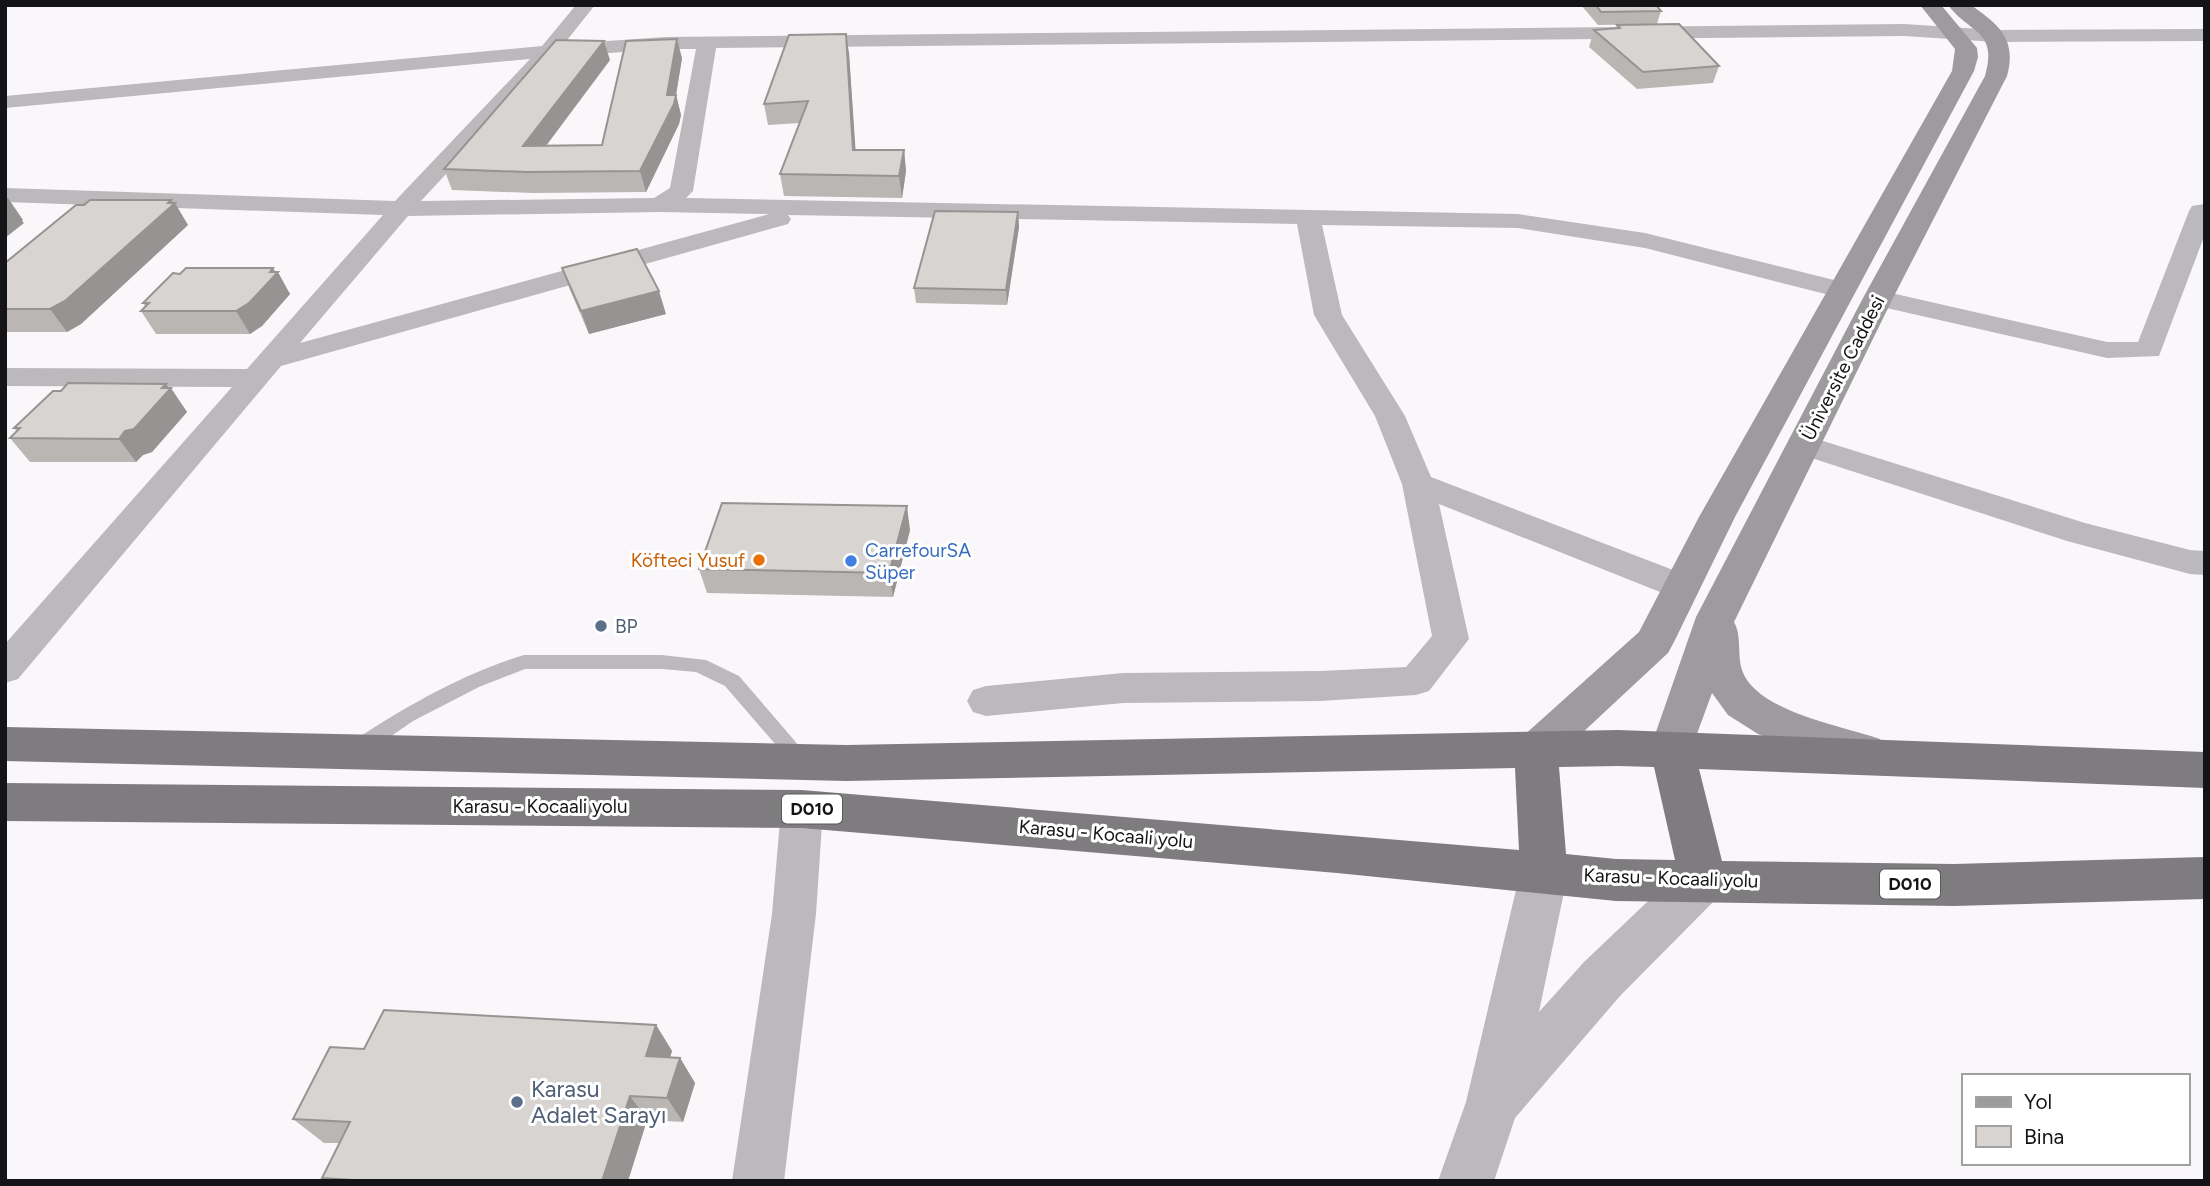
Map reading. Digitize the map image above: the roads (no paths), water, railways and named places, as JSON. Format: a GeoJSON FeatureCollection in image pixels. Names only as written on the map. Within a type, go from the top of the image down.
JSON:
{"type":"FeatureCollection","features":[{"type":"Feature","properties":{"kind":"highway"},"geometry":{"type":"LineString","coordinates":[[5,744],[802,761],[1672,749],[2205,770]]}},
{"type":"Feature","properties":{"kind":"highway"},"geometry":{"type":"LineString","coordinates":[[1672,749],[1703,880]]}},
{"type":"Feature","properties":{"kind":"highway"},"geometry":{"type":"LineString","coordinates":[[1536,750],[1544,873]]}},
{"type":"Feature","properties":{"kind":"highway","name":"Karasu - Kocaali yolu"},"geometry":{"type":"LineString","coordinates":[[5,802],[802,809],[1616,880],[1954,885],[2203,881]]}},
{"type":"Feature","properties":{"kind":"main road"},"geometry":{"type":"LineString","coordinates":[[1930,5],[1996,36]]}},
{"type":"Feature","properties":{"kind":"main road"},"geometry":{"type":"LineString","coordinates":[[1536,750],[1654,642],[1717,517],[1963,71],[1967,57],[1966,48],[1955,19]]}},
{"type":"Feature","properties":{"kind":"main road","name":"Üniversite Caddesi"},"geometry":{"type":"LineString","coordinates":[[1672,749],[1716,617],[1878,298],[1996,76],[2001,53],[1996,36]]}},
{"type":"Feature","properties":{"kind":"main road"},"geometry":{"type":"LineString","coordinates":[[1716,617],[1722,677],[1743,703],[1773,722],[1817,739],[1891,758]]}},
{"type":"Feature","properties":{"kind":"street"},"geometry":{"type":"LineString","coordinates":[[5,669],[401,209],[550,52],[586,5]]}},
{"type":"Feature","properties":{"kind":"street"},"geometry":{"type":"LineString","coordinates":[[5,102],[599,47],[707,43],[1904,30],[1955,19]]}},
{"type":"Feature","properties":{"kind":"street"},"geometry":{"type":"LineString","coordinates":[[1996,36],[2205,35]]}},
{"type":"Feature","properties":{"kind":"street"},"geometry":{"type":"LineString","coordinates":[[659,205],[681,191],[707,43]]}},
{"type":"Feature","properties":{"kind":"street"},"geometry":{"type":"LineString","coordinates":[[5,195],[401,209],[659,205],[1518,222],[1646,241],[1841,290]]}},
{"type":"Feature","properties":{"kind":"street"},"geometry":{"type":"LineString","coordinates":[[5,377],[262,369],[816,209]]}},
{"type":"Feature","properties":{"kind":"street"},"geometry":{"type":"LineString","coordinates":[[1878,298],[2107,350],[2150,350],[2201,211],[2205,211]]}},
{"type":"Feature","properties":{"kind":"street"},"geometry":{"type":"LineString","coordinates":[[986,701],[1123,688],[1320,686],[1416,681],[1451,639],[1418,484],[1390,416],[1328,315],[1308,218]]}},
{"type":"Feature","properties":{"kind":"street"},"geometry":{"type":"LineString","coordinates":[[1804,445],[2079,533],[2190,562],[2205,563]]}},
{"type":"Feature","properties":{"kind":"street"},"geometry":{"type":"LineString","coordinates":[[1418,484],[1682,587]]}},
{"type":"Feature","properties":{"kind":"street"},"geometry":{"type":"LineString","coordinates":[[758,1181],[794,914],[802,809]]}},
{"type":"Feature","properties":{"kind":"street"},"geometry":{"type":"LineString","coordinates":[[1466,1181],[1493,1102],[1544,873]]}},
{"type":"Feature","properties":{"kind":"street"},"geometry":{"type":"LineString","coordinates":[[1493,1102],[1602,979],[1703,880]]}},
{"type":"Feature","properties":{"kind":"lane"},"geometry":{"type":"LineString","coordinates":[[353,751],[406,716],[472,682],[524,662],[663,662],[699,665],[732,681],[802,761]]}},
{"type":"Feature","properties":{"kind":"place","name":"Köfteci Yusuf"},"geometry":{"type":"Point","coordinates":[759,560]}},
{"type":"Feature","properties":{"kind":"place","name":"CarrefourSA Süper"},"geometry":{"type":"Point","coordinates":[851,561]}},
{"type":"Feature","properties":{"kind":"place","name":"BP"},"geometry":{"type":"Point","coordinates":[601,626]}},
{"type":"Feature","properties":{"kind":"place","name":"Karasu Adalet Sarayı"},"geometry":{"type":"Point","coordinates":[517,1102]}}]}
